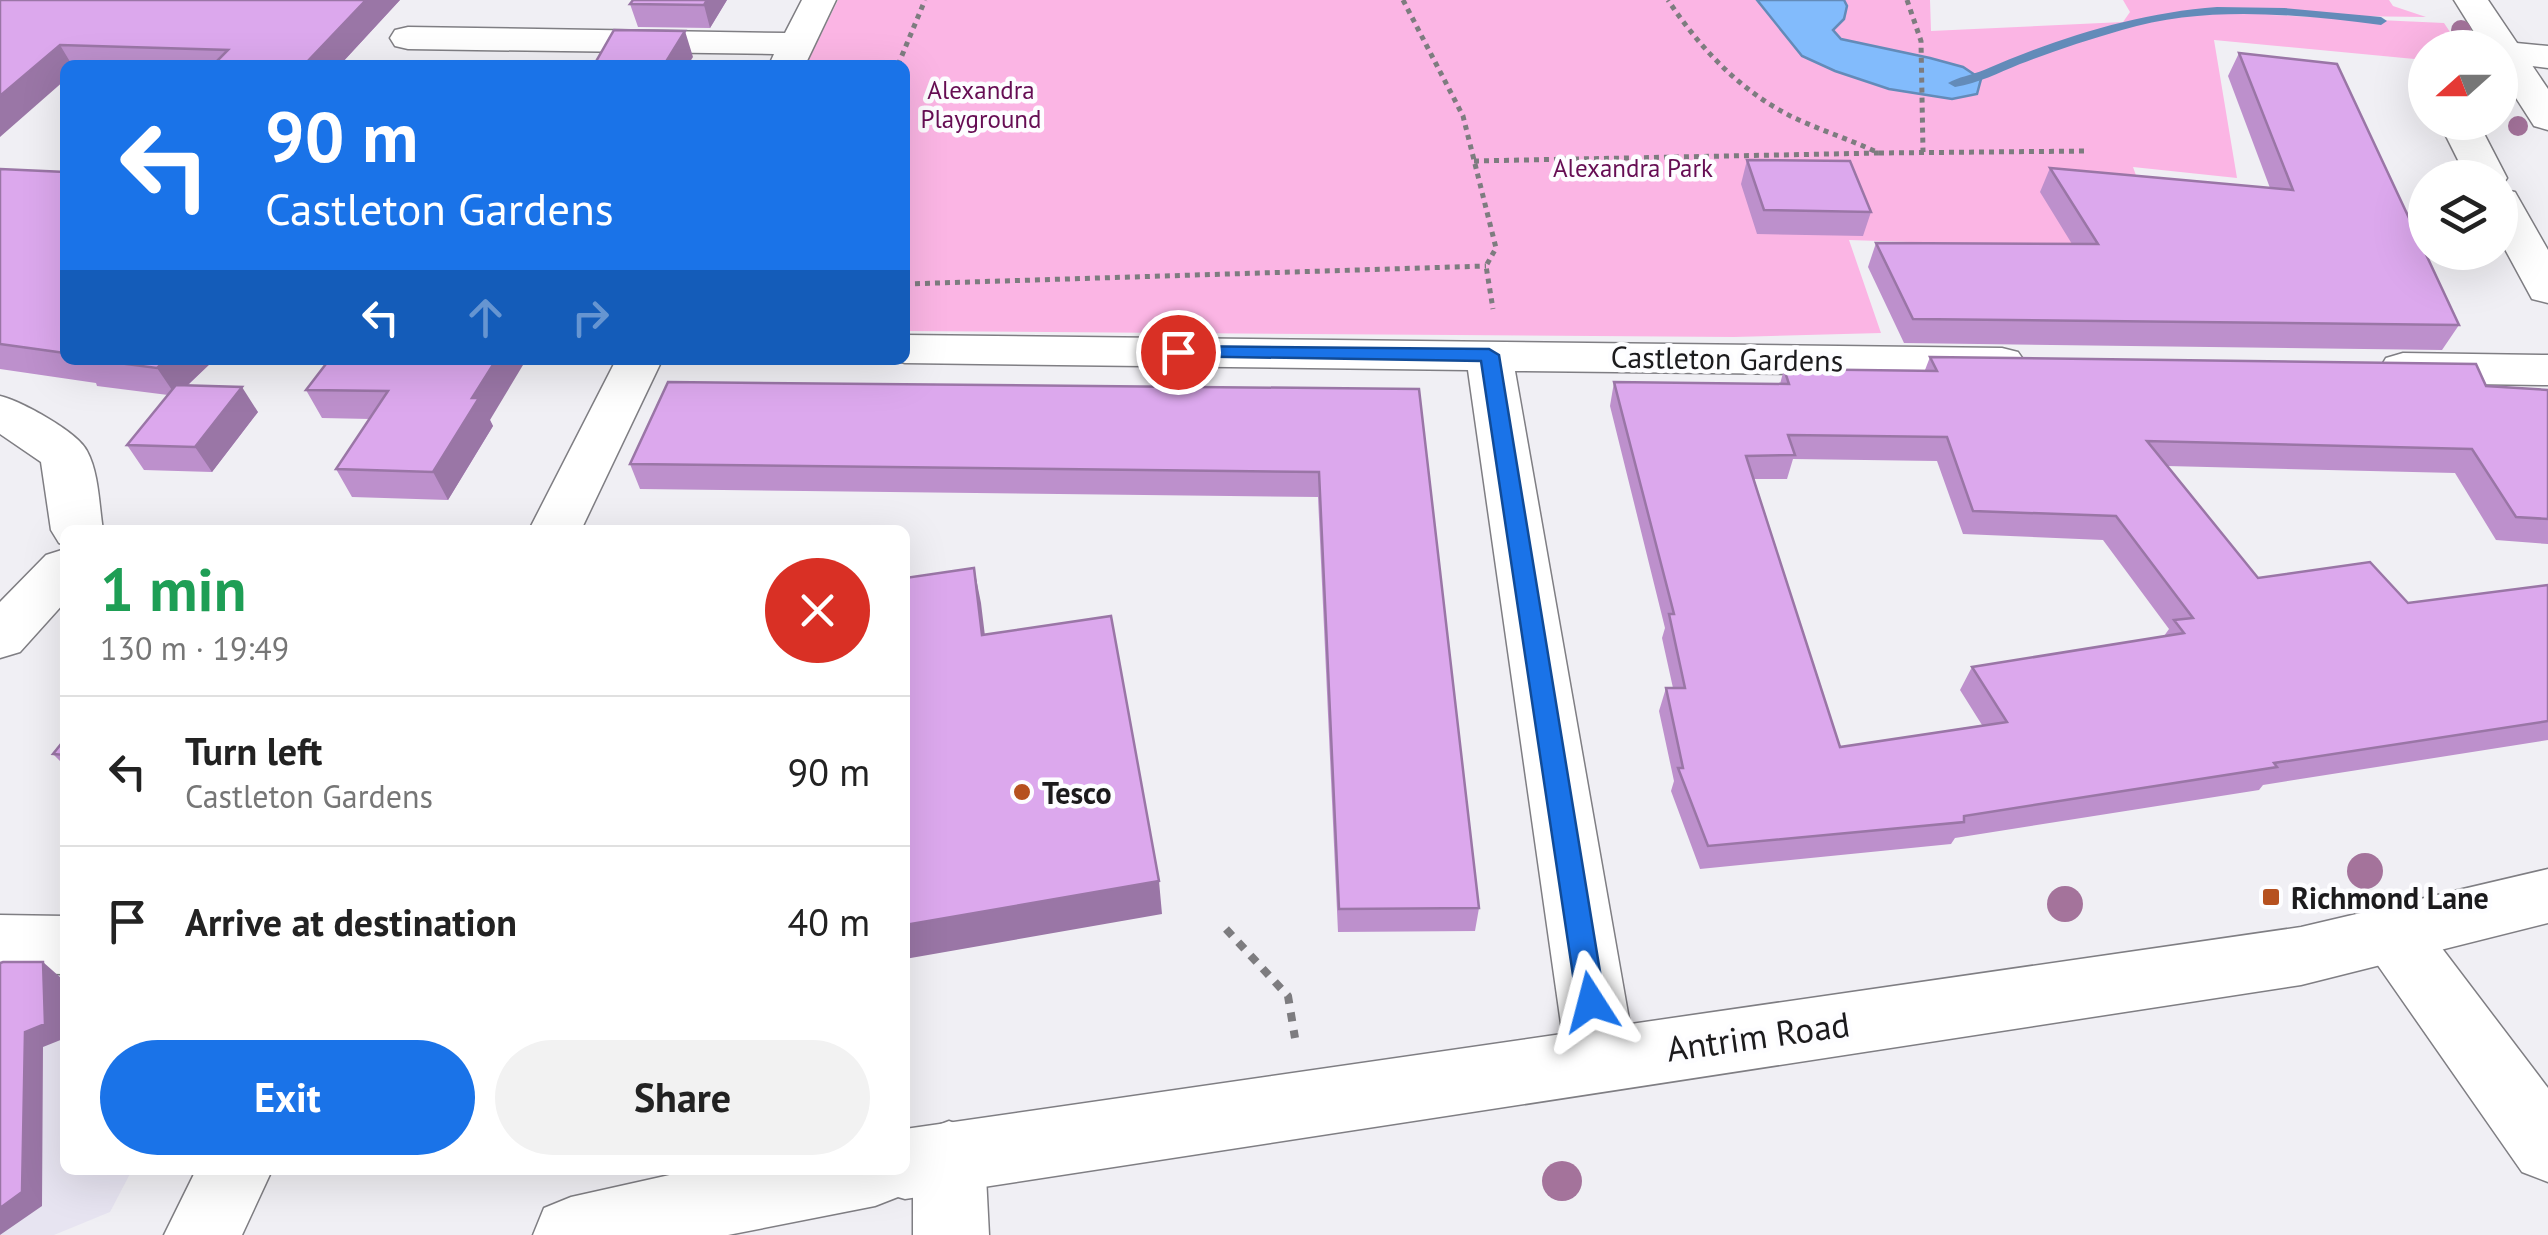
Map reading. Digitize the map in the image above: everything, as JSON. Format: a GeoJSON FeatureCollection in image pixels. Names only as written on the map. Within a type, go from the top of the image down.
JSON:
{"type":"FeatureCollection","features":[{"type":"Feature","properties":{"kind":"street"},"geometry":{"type":"LineString","coordinates":[[408,38],[792,55],[819,0]]}},
{"type":"Feature","properties":{"kind":"street"},"geometry":{"type":"LineString","coordinates":[[2470,0],[2491,30]]}},
{"type":"Feature","properties":{"kind":"street"},"geometry":{"type":"LineString","coordinates":[[2518,53],[2548,57]]}},
{"type":"Feature","properties":{"kind":"street"},"geometry":{"type":"LineString","coordinates":[[2518,71],[2548,118]]}},
{"type":"Feature","properties":{"kind":"street"},"geometry":{"type":"LineString","coordinates":[[2518,234],[2548,290]]}},
{"type":"Feature","properties":{"kind":"street","name":"Castleton Gardens"},"geometry":{"type":"LineString","coordinates":[[910,350],[2043,362]]}},
{"type":"Feature","properties":{"kind":"street"},"geometry":{"type":"LineString","coordinates":[[1489,355],[1601,1059]]}},
{"type":"Feature","properties":{"kind":"street"},"geometry":{"type":"LineString","coordinates":[[558,525],[638,365]]}},
{"type":"Feature","properties":{"kind":"street"},"geometry":{"type":"LineString","coordinates":[[2354,367],[2548,370]]}},
{"type":"Feature","properties":{"kind":"street"},"geometry":{"type":"LineString","coordinates":[[0,411],[65,455],[75,525]]}},
{"type":"Feature","properties":{"kind":"street"},"geometry":{"type":"LineString","coordinates":[[0,638],[60,573]]}},
{"type":"Feature","properties":{"kind":"street","name":"Antrim Road"},"geometry":{"type":"LineString","coordinates":[[927,1160],[2300,956],[2548,896]]}},
{"type":"Feature","properties":{"kind":"street"},"geometry":{"type":"LineString","coordinates":[[2393,934],[2548,1146]]}},
{"type":"Feature","properties":{"kind":"street"},"geometry":{"type":"LineString","coordinates":[[0,944],[60,946]]}},
{"type":"Feature","properties":{"kind":"street"},"geometry":{"type":"LineString","coordinates":[[927,1160],[951,1235]]}},
{"type":"Feature","properties":{"kind":"street"},"geometry":{"type":"LineString","coordinates":[[202,1235],[232,1175]]}},
{"type":"Feature","properties":{"kind":"street"},"geometry":{"type":"LineString","coordinates":[[571,1235],[849,1175]]}},
{"type":"Feature","properties":{"kind":"path"},"geometry":{"type":"LineString","coordinates":[[900,60],[924,0]]}},
{"type":"Feature","properties":{"kind":"path"},"geometry":{"type":"LineString","coordinates":[[1404,0],[1464,116],[1496,248],[1486,266],[1493,312],[1489,355]]}},
{"type":"Feature","properties":{"kind":"path"},"geometry":{"type":"LineString","coordinates":[[1668,0],[1705,48],[1762,100],[1798,120],[1879,153]]}},
{"type":"Feature","properties":{"kind":"path"},"geometry":{"type":"LineString","coordinates":[[1907,0],[1921,40],[1923,152]]}},
{"type":"Feature","properties":{"kind":"path"},"geometry":{"type":"LineString","coordinates":[[1474,162],[2089,151]]}},
{"type":"Feature","properties":{"kind":"path"},"geometry":{"type":"LineString","coordinates":[[910,284],[1486,266]]}},
{"type":"Feature","properties":{"kind":"path"},"geometry":{"type":"LineString","coordinates":[[1226,929],[1288,996],[1305,1103]]}},
{"type":"Feature","properties":{"kind":"shaded area"},"geometry":{"type":"Polygon","coordinates":[[[60,948],[60,1175],[129,1175],[110,1212],[54,1235],[0,1235],[60,948]]]}},
{"type":"Feature","properties":{"kind":"green space","name":"Alexandra Park"},"geometry":{"type":"Polygon","coordinates":[[[838,0],[1930,0],[1931,31],[2123,22],[2130,12],[2123,0],[2389,0],[2393,6],[2426,17],[2269,15],[2444,23],[2449,30],[2408,30],[2408,58],[2214,40],[2237,178],[2133,167],[2163,250],[1849,240],[1881,333],[1734,337],[910,331],[910,60],[808,60],[838,0]]]}},
{"type":"Feature","properties":{"kind":"water"},"geometry":{"type":"Polygon","coordinates":[[[1757,0],[1844,0],[1844,19],[1833,30],[1841,39],[1963,67],[1981,79],[1977,94],[1952,99],[1889,89],[1835,71],[1802,56],[1757,0]]]}},
{"type":"Feature","properties":{"kind":"building"},"geometry":{"type":"Polygon","coordinates":[[[0,0],[366,0],[309,60],[218,60],[228,50],[60,45],[0,96],[0,0]]]}},
{"type":"Feature","properties":{"kind":"building"},"geometry":{"type":"Polygon","coordinates":[[[633,0],[707,0],[704,5],[630,4],[633,0]]]}},
{"type":"Feature","properties":{"kind":"building"},"geometry":{"type":"Polygon","coordinates":[[[614,30],[685,31],[667,60],[597,60],[614,30]]]}},
{"type":"Feature","properties":{"kind":"building"},"geometry":{"type":"Polygon","coordinates":[[[2239,53],[2337,64],[2408,216],[2408,270],[2433,270],[2459,325],[1913,319],[1876,243],[2098,244],[2050,168],[2293,190],[2239,53]]]}},
{"type":"Feature","properties":{"kind":"building"},"geometry":{"type":"Polygon","coordinates":[[[1747,160],[1850,161],[1871,212],[1764,210],[1747,160]]]}},
{"type":"Feature","properties":{"kind":"building"},"geometry":{"type":"Polygon","coordinates":[[[0,169],[60,172],[60,352],[0,344],[0,169]]]}},
{"type":"Feature","properties":{"kind":"building"},"geometry":{"type":"Polygon","coordinates":[[[1930,357],[2476,364],[2486,386],[2548,390],[2548,519],[2516,517],[2472,449],[2147,441],[2258,578],[2370,562],[2408,603],[2548,585],[2548,721],[1964,816],[1964,822],[1708,846],[1678,768],[1683,768],[1666,688],[1685,688],[1669,614],[1674,614],[1614,382],[1789,384],[1784,369],[1937,371],[1930,357]],[[1788,435],[1795,455],[1746,456],[1840,747],[2007,722],[1972,667],[2184,633],[2174,620],[2193,618],[2116,516],[1973,511],[1947,437],[1788,435]]]}},
{"type":"Feature","properties":{"kind":"building"},"geometry":{"type":"Polygon","coordinates":[[[325,365],[493,365],[472,398],[479,398],[433,472],[336,469],[388,391],[306,390],[325,365]]]}},
{"type":"Feature","properties":{"kind":"building"},"geometry":{"type":"Polygon","coordinates":[[[668,382],[1419,389],[1479,908],[1339,909],[1319,472],[630,464],[668,382]]]}},
{"type":"Feature","properties":{"kind":"building"},"geometry":{"type":"Polygon","coordinates":[[[176,385],[242,387],[195,447],[127,445],[176,385]]]}},
{"type":"Feature","properties":{"kind":"building","name":"Tesco"},"geometry":{"type":"Polygon","coordinates":[[[974,568],[982,635],[1111,616],[1159,881],[910,924],[910,577],[974,568]]]}},
{"type":"Feature","properties":{"kind":"building"},"geometry":{"type":"Polygon","coordinates":[[[43,962],[45,1024],[25,1032],[22,1192],[0,1208],[0,963],[43,962]]]}},
{"type":"Feature","properties":{"kind":"waterway"},"geometry":{"type":"LineString","coordinates":[[1955,83],[2152,18],[2250,10],[2381,21]]}},
{"type":"Feature","properties":{"kind":"place","name":"Tesco"},"geometry":{"type":"Point","coordinates":[1022,792]}},
{"type":"Feature","properties":{"kind":"place","name":"Richmond Lane"},"geometry":{"type":"Point","coordinates":[2271,897]}},
{"type":"Feature","properties":{"kind":"route"},"geometry":{"type":"LineString","coordinates":[[1178,352],[1489,355],[1591,1002]]}},
{"type":"Feature","properties":{"kind":"park label","name":"Alexandra Playground"},"geometry":{"type":"Point","coordinates":[981,104]}}]}
